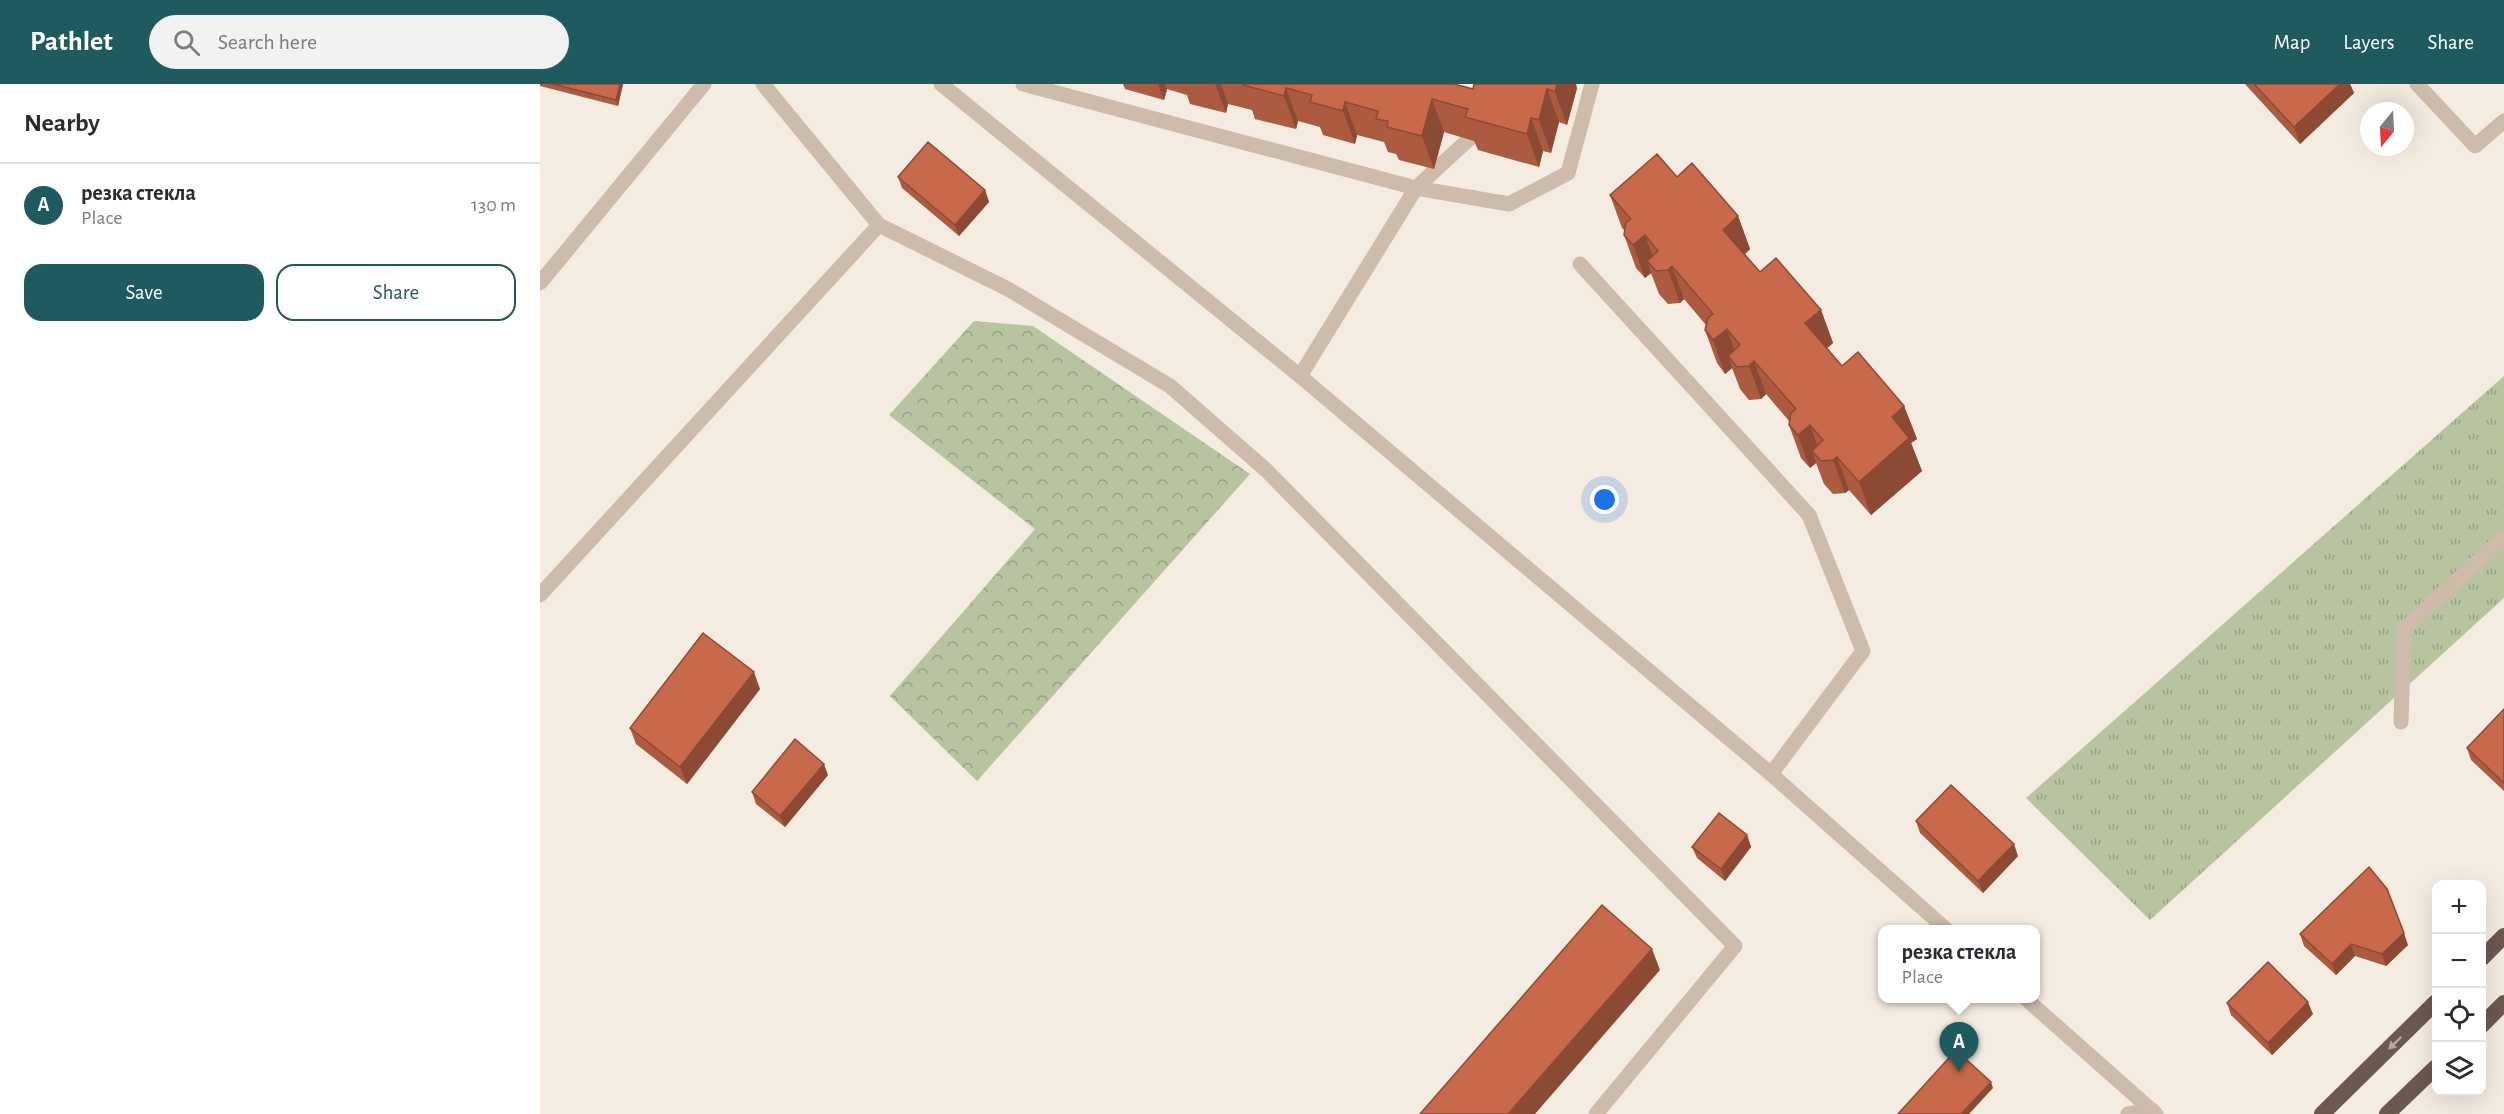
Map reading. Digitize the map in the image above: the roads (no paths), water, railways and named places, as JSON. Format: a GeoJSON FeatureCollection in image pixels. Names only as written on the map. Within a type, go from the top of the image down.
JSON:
{"type":"FeatureCollection","features":[{"type":"Feature","properties":{"kind":"highway"},"geometry":{"type":"LineString","coordinates":[[2486,953],[2504,936]]}},
{"type":"Feature","properties":{"kind":"highway"},"geometry":{"type":"LineString","coordinates":[[2486,1020],[2504,1003]]}},
{"type":"Feature","properties":{"kind":"highway"},"geometry":{"type":"LineString","coordinates":[[2322,1114],[2432,1006]]}},
{"type":"Feature","properties":{"kind":"highway"},"geometry":{"type":"LineString","coordinates":[[2387,1114],[2432,1071]]}},
{"type":"Feature","properties":{"kind":"street"},"geometry":{"type":"LineString","coordinates":[[540,283],[704,84]]}},
{"type":"Feature","properties":{"kind":"street"},"geometry":{"type":"LineString","coordinates":[[763,84],[879,225],[1008,289],[1170,386],[1266,470],[1734,946],[1596,1114]]}},
{"type":"Feature","properties":{"kind":"street"},"geometry":{"type":"LineString","coordinates":[[941,84],[1300,376],[1771,774],[1941,925]]}},
{"type":"Feature","properties":{"kind":"street"},"geometry":{"type":"LineString","coordinates":[[1023,84],[1416,188],[1509,204],[1568,173],[1592,84]]}},
{"type":"Feature","properties":{"kind":"street"},"geometry":{"type":"LineString","coordinates":[[2417,84],[2475,146],[2504,121]]}},
{"type":"Feature","properties":{"kind":"street"},"geometry":{"type":"LineString","coordinates":[[1300,376],[1416,188],[1469,139]]}},
{"type":"Feature","properties":{"kind":"street"},"geometry":{"type":"LineString","coordinates":[[540,595],[879,225]]}},
{"type":"Feature","properties":{"kind":"street"},"geometry":{"type":"LineString","coordinates":[[1580,264],[1809,515],[1863,651],[1771,774]]}},
{"type":"Feature","properties":{"kind":"street"},"geometry":{"type":"LineString","coordinates":[[2401,722],[2404,629],[2504,537]]}},
{"type":"Feature","properties":{"kind":"street"},"geometry":{"type":"LineString","coordinates":[[2030,1003],[2154,1112]]}},
{"type":"Feature","properties":{"kind":"street"},"geometry":{"type":"LineString","coordinates":[[2128,1114],[2154,1112]]}},
{"type":"Feature","properties":{"kind":"place","name":"резка стекла"},"geometry":{"type":"Point","coordinates":[1959,1072]}}]}
